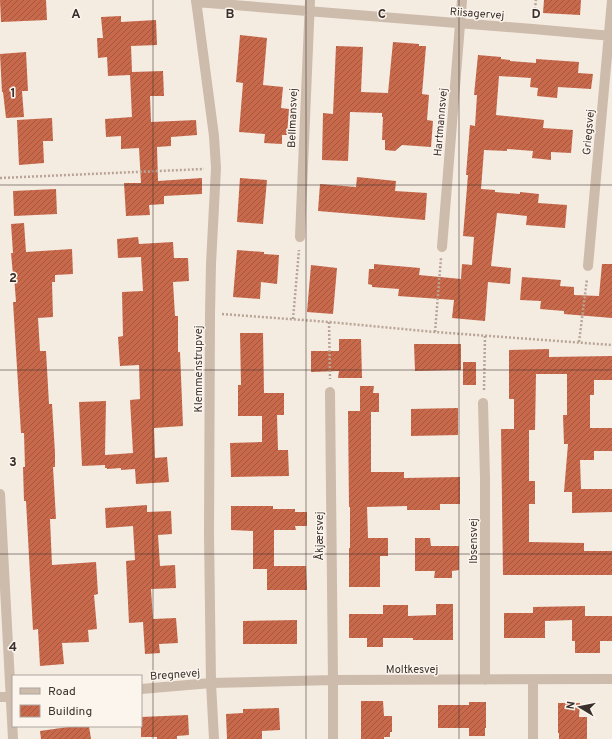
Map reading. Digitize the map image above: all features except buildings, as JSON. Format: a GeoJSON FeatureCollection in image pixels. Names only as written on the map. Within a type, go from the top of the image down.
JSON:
{"type":"FeatureCollection","features":[{"type":"Feature","properties":{"kind":"street","name":"Bellmansvej"},"geometry":{"type":"LineString","coordinates":[[300,237],[310,0]]}},
{"type":"Feature","properties":{"kind":"street","name":"Hartmannsvej"},"geometry":{"type":"LineString","coordinates":[[442,247],[462,0]]}},
{"type":"Feature","properties":{"kind":"street","name":"Griegsvej"},"geometry":{"type":"LineString","coordinates":[[588,266],[610,36],[612,0]]}},
{"type":"Feature","properties":{"kind":"street","name":"Riisagervej"},"geometry":{"type":"LineString","coordinates":[[196,1],[610,36]]}},
{"type":"Feature","properties":{"kind":"street","name":"Klemmenstrupvej"},"geometry":{"type":"LineString","coordinates":[[196,1],[214,136],[216,168],[210,313],[211,683],[214,739]]}},
{"type":"Feature","properties":{"kind":"street","name":"Åkjærsvej"},"geometry":{"type":"LineString","coordinates":[[330,392],[333,739]]}},
{"type":"Feature","properties":{"kind":"street","name":"Ibsensvej"},"geometry":{"type":"LineString","coordinates":[[483,403],[485,478],[485,680]]}},
{"type":"Feature","properties":{"kind":"street"},"geometry":{"type":"LineString","coordinates":[[0,494],[8,697],[13,739]]}},
{"type":"Feature","properties":{"kind":"street","name":"Moltkesvej"},"geometry":{"type":"LineString","coordinates":[[211,683],[333,680],[612,680]]}},
{"type":"Feature","properties":{"kind":"street"},"geometry":{"type":"LineString","coordinates":[[533,680],[533,739]]}},
{"type":"Feature","properties":{"kind":"street","name":"Bregnevej"},"geometry":{"type":"LineString","coordinates":[[142,689],[211,683]]}},
{"type":"Feature","properties":{"kind":"path"},"geometry":{"type":"LineString","coordinates":[[0,178],[216,168]]}},
{"type":"Feature","properties":{"kind":"path"},"geometry":{"type":"LineString","coordinates":[[293,319],[300,237]]}},
{"type":"Feature","properties":{"kind":"path"},"geometry":{"type":"LineString","coordinates":[[435,332],[442,247]]}},
{"type":"Feature","properties":{"kind":"path"},"geometry":{"type":"LineString","coordinates":[[579,342],[588,266]]}},
{"type":"Feature","properties":{"kind":"path"},"geometry":{"type":"LineString","coordinates":[[210,313],[435,332],[612,344]]}},
{"type":"Feature","properties":{"kind":"path"},"geometry":{"type":"LineString","coordinates":[[329,322],[330,392]]}},
{"type":"Feature","properties":{"kind":"path"},"geometry":{"type":"LineString","coordinates":[[483,403],[485,335]]}}]}
